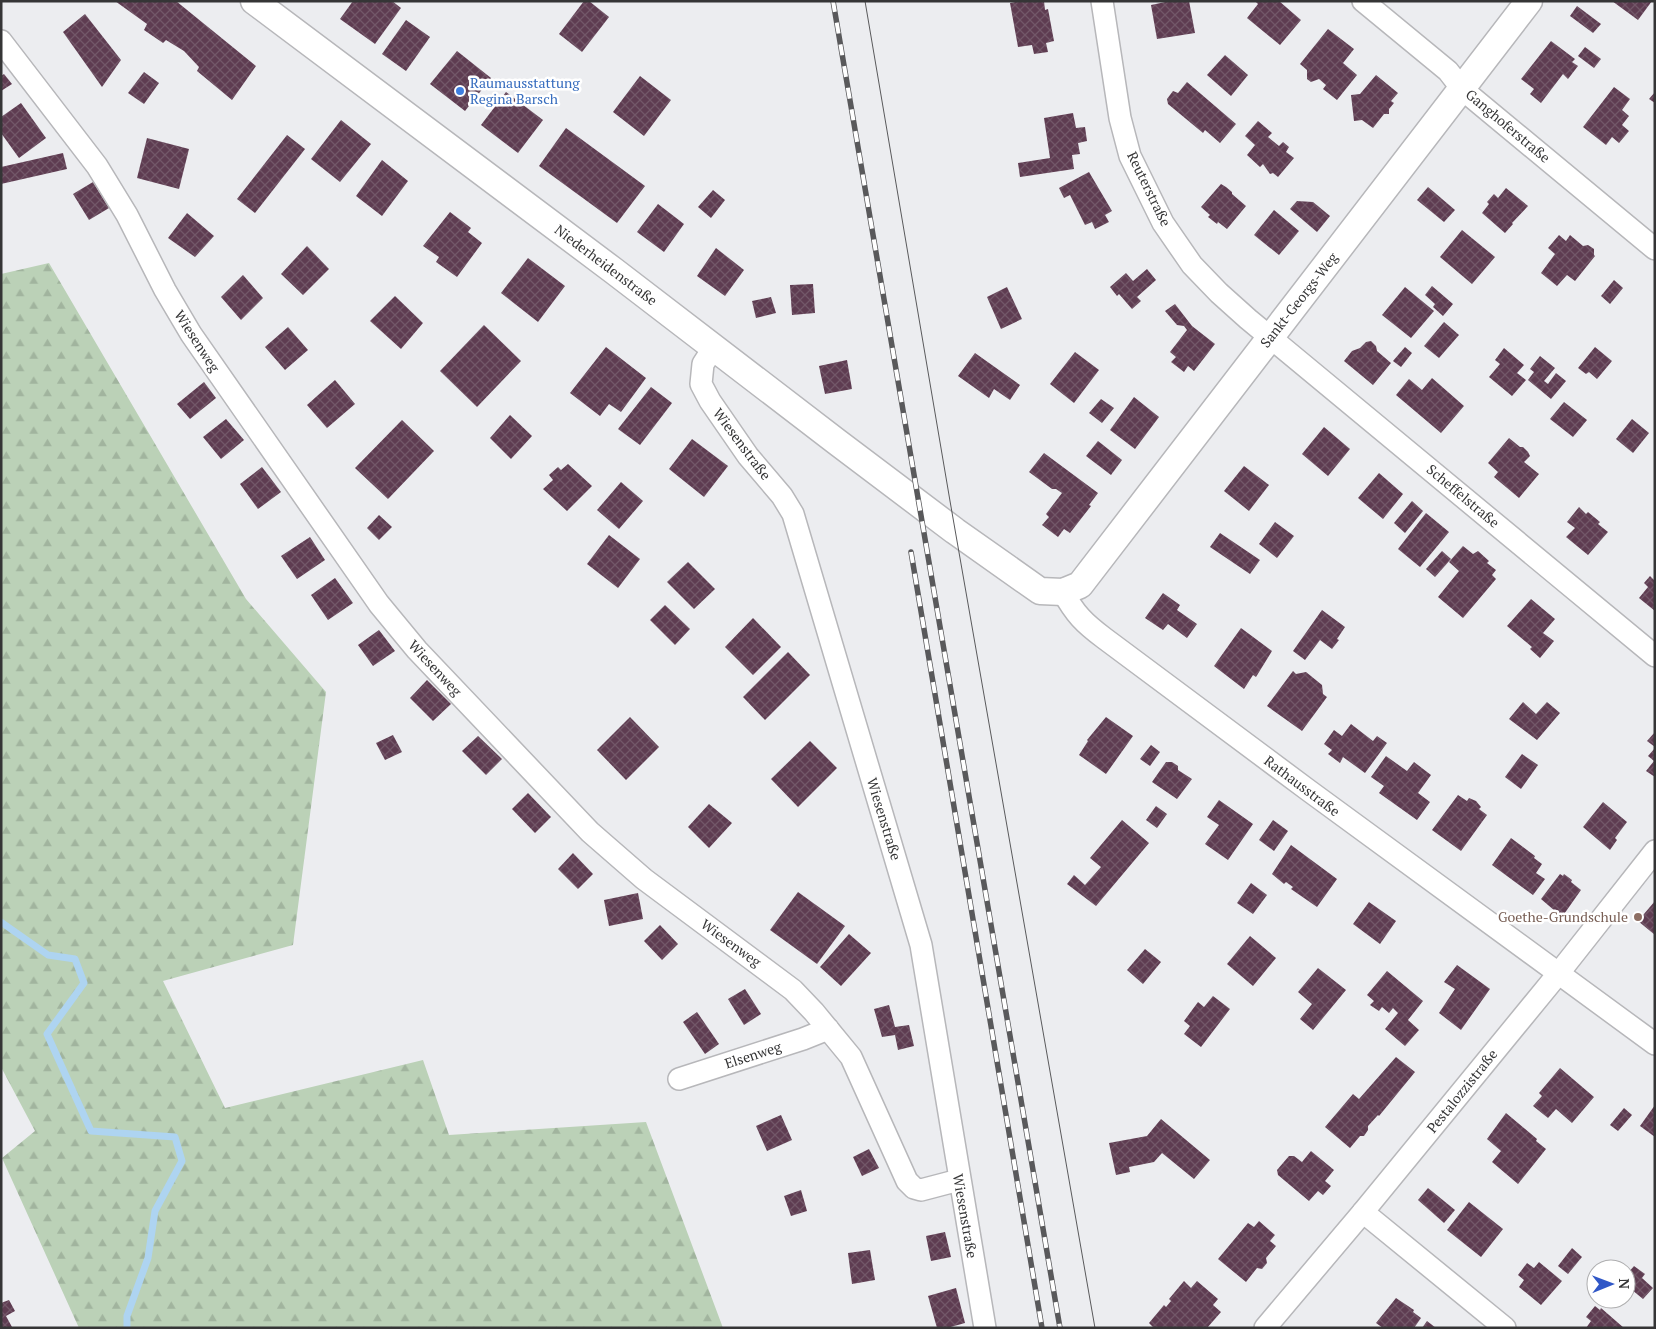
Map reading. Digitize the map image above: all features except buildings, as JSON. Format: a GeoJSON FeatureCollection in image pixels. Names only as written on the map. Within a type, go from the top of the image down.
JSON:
{"type":"FeatureCollection","features":[{"type":"Feature","properties":{"kind":"street","name":"Niederheidenstraße"},"geometry":{"type":"LineString","coordinates":[[254,1],[955,531],[1040,590],[1063,592]]}},
{"type":"Feature","properties":{"kind":"street","name":"Reuterstraße"},"geometry":{"type":"LineString","coordinates":[[1102,1],[1120,118],[1130,156],[1163,223],[1192,264],[1218,293],[1271,337]]}},
{"type":"Feature","properties":{"kind":"street","name":"Ganghoferstraße"},"geometry":{"type":"LineString","coordinates":[[1363,1],[1448,71],[1462,88],[1655,249]]}},
{"type":"Feature","properties":{"kind":"street","name":"Sankt-Georgs-Weg"},"geometry":{"type":"LineString","coordinates":[[1063,592],[1080,585],[1529,1]]}},
{"type":"Feature","properties":{"kind":"street","name":"Wiesenweg"},"geometry":{"type":"LineString","coordinates":[[1,41],[97,166],[127,215],[165,290],[190,334],[379,604],[417,650],[590,832],[644,879],[793,990],[814,1012],[851,1057],[907,1181],[914,1188],[921,1190],[959,1180]]}},
{"type":"Feature","properties":{"kind":"street","name":"Scheffelstraße"},"geometry":{"type":"LineString","coordinates":[[1271,337],[1655,656]]}},
{"type":"Feature","properties":{"kind":"street","name":"Wiesenstraße"},"geometry":{"type":"LineString","coordinates":[[714,347],[704,364],[701,384],[710,401],[748,456],[782,496],[793,514],[904,882],[921,945],[985,1328]]}},
{"type":"Feature","properties":{"kind":"street","name":"Rathausstraße"},"geometry":{"type":"LineString","coordinates":[[1063,592],[1074,612],[1104,638],[1655,1044]]}},
{"type":"Feature","properties":{"kind":"street","name":"Pestalozzistraße"},"geometry":{"type":"LineString","coordinates":[[1264,1328],[1363,1212],[1558,974],[1655,851]]}},
{"type":"Feature","properties":{"kind":"street","name":"Elsenweg"},"geometry":{"type":"LineString","coordinates":[[679,1080],[828,1029]]}},
{"type":"Feature","properties":{"kind":"street"},"geometry":{"type":"LineString","coordinates":[[1363,1212],[1505,1328]]}},
{"type":"Feature","properties":{"kind":"green space"},"geometry":{"type":"Polygon","coordinates":[[[49,263],[246,599],[326,692],[293,945],[163,981],[225,1108],[423,1060],[449,1135],[646,1122],[723,1328],[79,1328],[2,1158],[35,1131],[1,1067],[1,274],[49,263]]]}},
{"type":"Feature","properties":{"kind":"waterway"},"geometry":{"type":"LineString","coordinates":[[1,922],[48,955],[75,959],[84,983],[47,1034],[91,1131],[175,1137],[182,1161],[155,1211],[148,1258],[127,1316],[127,1328]]}},
{"type":"Feature","properties":{"kind":"tram line"},"geometry":{"type":"LineString","coordinates":[[865,1],[950,501],[1095,1328]]}},
{"type":"Feature","properties":{"kind":"railway"},"geometry":{"type":"LineString","coordinates":[[833,1],[1060,1328]]}},
{"type":"Feature","properties":{"kind":"railway"},"geometry":{"type":"LineString","coordinates":[[911,552],[1042,1328]]}},
{"type":"Feature","properties":{"kind":"place","name":"Raumausstattung Regina Barsch"},"geometry":{"type":"Point","coordinates":[460,91]}},
{"type":"Feature","properties":{"kind":"place","name":"Goethe-Grundschule"},"geometry":{"type":"Point","coordinates":[1638,917]}}]}
